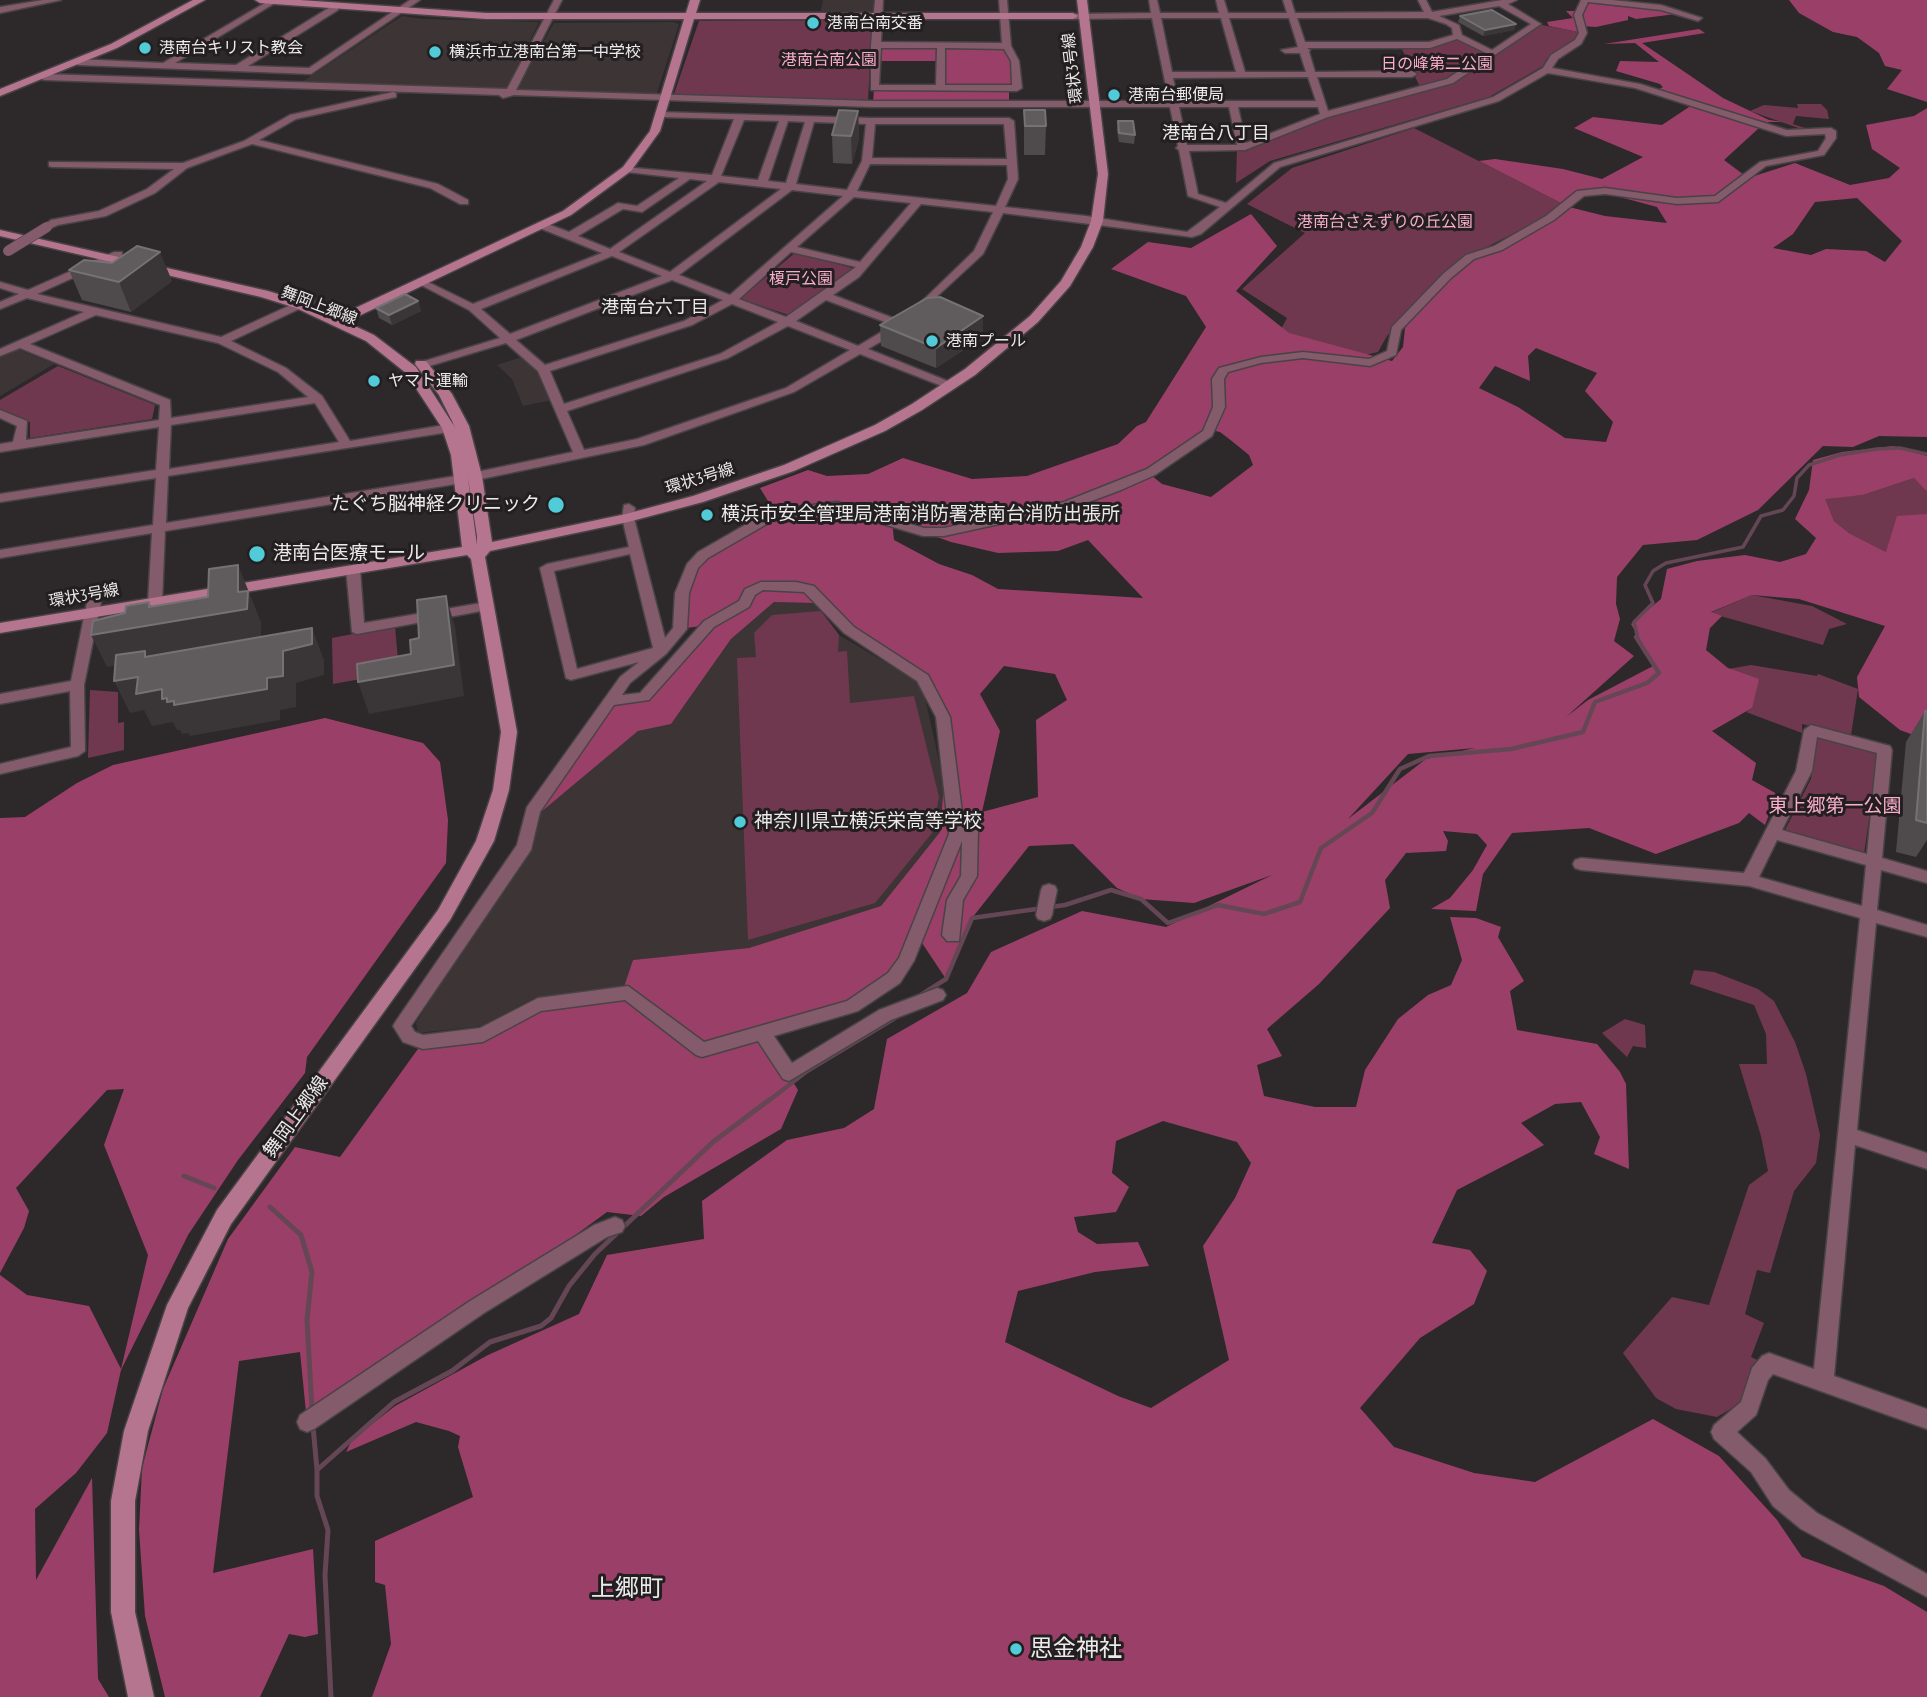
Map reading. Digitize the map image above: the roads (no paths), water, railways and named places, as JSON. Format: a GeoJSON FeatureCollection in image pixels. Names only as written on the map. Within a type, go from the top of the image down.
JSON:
{"type":"FeatureCollection","features":[{"type":"Feature","properties":{"kind":"street"},"geometry":{"type":"LineString","coordinates":[[0,9],[57,0]]}},
{"type":"Feature","properties":{"kind":"street"},"geometry":{"type":"LineString","coordinates":[[0,93],[78,62],[152,27],[200,0]]}},
{"type":"Feature","properties":{"kind":"street"},"geometry":{"type":"LineString","coordinates":[[260,0],[400,12],[550,16],[876,17],[1293,16],[1358,12],[1429,15],[1513,0]]}},
{"type":"Feature","properties":{"kind":"street"},"geometry":{"type":"LineString","coordinates":[[78,62],[311,71],[416,0]]}},
{"type":"Feature","properties":{"kind":"street"},"geometry":{"type":"LineString","coordinates":[[4,254],[55,222],[102,214],[151,191],[184,166],[251,141],[293,117],[377,98],[413,93],[509,95],[558,0]]}},
{"type":"Feature","properties":{"kind":"street"},"geometry":{"type":"LineString","coordinates":[[344,319],[541,226],[586,201],[627,169],[648,144],[661,114],[695,0]]}},
{"type":"Feature","properties":{"kind":"street"},"geometry":{"type":"LineString","coordinates":[[879,0],[874,88],[1017,88],[1015,61],[1007,46],[1003,0]]}},
{"type":"Feature","properties":{"kind":"street","name":"環状3号線"},"geometry":{"type":"LineString","coordinates":[[155,596],[353,569],[477,546],[698,499],[789,468],[880,428],[1013,340],[1052,300],[1079,263],[1104,174],[1089,104],[1078,16],[1071,0]]}},
{"type":"Feature","properties":{"kind":"street","name":"環状3号線"},"geometry":{"type":"LineString","coordinates":[[1078,16],[1082,0]]}},
{"type":"Feature","properties":{"kind":"street"},"geometry":{"type":"LineString","coordinates":[[1153,0],[1172,104],[1193,196],[1227,206]]}},
{"type":"Feature","properties":{"kind":"street"},"geometry":{"type":"LineString","coordinates":[[1220,0],[1241,75]]}},
{"type":"Feature","properties":{"kind":"street"},"geometry":{"type":"LineString","coordinates":[[1287,0],[1314,74],[1323,110]]}},
{"type":"Feature","properties":{"kind":"street"},"geometry":{"type":"LineString","coordinates":[[1422,0],[1429,15],[1456,27],[1458,36]]}},
{"type":"Feature","properties":{"kind":"street"},"geometry":{"type":"LineString","coordinates":[[627,169],[1091,220],[1188,235],[1197,232],[1277,165],[1496,99],[1547,70],[1554,57],[1578,42],[1583,33],[1578,15],[1588,0],[1661,8],[1698,18]]}},
{"type":"Feature","properties":{"kind":"street"},"geometry":{"type":"LineString","coordinates":[[165,65],[274,1]]}},
{"type":"Feature","properties":{"kind":"street"},"geometry":{"type":"LineString","coordinates":[[1181,148],[1242,148],[1323,110],[1450,81],[1537,23],[1499,1]]}},
{"type":"Feature","properties":{"kind":"street"},"geometry":{"type":"LineString","coordinates":[[238,68],[335,8]]}},
{"type":"Feature","properties":{"kind":"street"},"geometry":{"type":"LineString","coordinates":[[1355,34],[1358,45]]}},
{"type":"Feature","properties":{"kind":"street"},"geometry":{"type":"LineString","coordinates":[[1391,34],[1421,89]]}},
{"type":"Feature","properties":{"kind":"street"},"geometry":{"type":"LineString","coordinates":[[1167,75],[1314,74],[1404,56],[1458,36],[1494,54]]}},
{"type":"Feature","properties":{"kind":"street"},"geometry":{"type":"LineString","coordinates":[[1282,40],[1304,45],[1358,45],[1404,56]]}},
{"type":"Feature","properties":{"kind":"street"},"geometry":{"type":"LineString","coordinates":[[875,45],[1007,46]]}},
{"type":"Feature","properties":{"kind":"street"},"geometry":{"type":"LineString","coordinates":[[1285,50],[1304,45]]}},
{"type":"Feature","properties":{"kind":"street"},"geometry":{"type":"LineString","coordinates":[[940,88],[942,46]]}},
{"type":"Feature","properties":{"kind":"street"},"geometry":{"type":"LineString","coordinates":[[610,701],[644,697],[709,624],[744,604],[750,592],[761,586],[796,586],[809,589],[849,630],[923,678],[943,717],[957,834],[951,855],[906,961],[894,978],[852,1006],[702,1050],[628,993],[538,1005],[484,1035],[423,1042],[409,1037],[402,1027],[525,846],[532,811],[610,701],[625,680],[661,651],[680,629],[682,593],[692,567],[702,555],[776,513],[837,506],[923,531],[944,532],[1068,505],[1117,487],[1151,472],[1208,433],[1219,407],[1217,379],[1223,370],[1261,360],[1303,355],[1370,363],[1392,353],[1396,329],[1456,268],[1470,257],[1497,248],[1534,228],[1581,193],[1605,191],[1677,201],[1718,199],[1763,164],[1821,153],[1831,138],[1830,132],[1778,131],[1637,86],[1547,70]]}},
{"type":"Feature","properties":{"kind":"street"},"geometry":{"type":"LineString","coordinates":[[44,77],[873,104],[1233,104],[1323,110]]}},
{"type":"Feature","properties":{"kind":"street"},"geometry":{"type":"LineString","coordinates":[[1233,104],[1242,148]]}},
{"type":"Feature","properties":{"kind":"street"},"geometry":{"type":"LineString","coordinates":[[0,554],[468,477],[640,442],[790,390],[902,325],[979,252],[1013,179],[1009,121],[871,121],[661,114]]}},
{"type":"Feature","properties":{"kind":"street"},"geometry":{"type":"LineString","coordinates":[[473,308],[611,253],[715,180],[740,117]]}},
{"type":"Feature","properties":{"kind":"street"},"geometry":{"type":"LineString","coordinates":[[762,184],[784,118]]}},
{"type":"Feature","properties":{"kind":"street"},"geometry":{"type":"LineString","coordinates":[[422,365],[508,339],[670,277],[790,187],[810,119]]}},
{"type":"Feature","properties":{"kind":"street"},"geometry":{"type":"LineString","coordinates":[[543,369],[688,323],[731,300],[850,195],[867,161],[871,121]]}},
{"type":"Feature","properties":{"kind":"street"},"geometry":{"type":"LineString","coordinates":[[251,141],[434,187],[464,202]]}},
{"type":"Feature","properties":{"kind":"street"},"geometry":{"type":"LineString","coordinates":[[867,161],[1012,162]]}},
{"type":"Feature","properties":{"kind":"street"},"geometry":{"type":"LineString","coordinates":[[52,164],[184,166]]}},
{"type":"Feature","properties":{"kind":"street"},"geometry":{"type":"LineString","coordinates":[[570,236],[622,205],[638,209],[688,176]]}},
{"type":"Feature","properties":{"kind":"street"},"geometry":{"type":"LineString","coordinates":[[562,409],[724,356],[786,322],[863,267],[918,201]]}},
{"type":"Feature","properties":{"kind":"street","name":"舞岡上郷線"},"geometry":{"type":"LineString","coordinates":[[0,226],[264,294],[305,302],[387,336],[422,365],[445,394],[468,477],[509,732],[501,790],[485,841],[444,915],[224,1217],[177,1305],[135,1431],[123,1501],[123,1612],[141,1697]]}},
{"type":"Feature","properties":{"kind":"street"},"geometry":{"type":"LineString","coordinates":[[541,226],[947,384]]}},
{"type":"Feature","properties":{"kind":"street","name":"舞岡上郷線"},"geometry":{"type":"LineString","coordinates":[[0,233],[113,256]]}},
{"type":"Feature","properties":{"kind":"street"},"geometry":{"type":"LineString","coordinates":[[791,248],[863,267]]}},
{"type":"Feature","properties":{"kind":"street"},"geometry":{"type":"LineString","coordinates":[[0,306],[113,256]]}},
{"type":"Feature","properties":{"kind":"street"},"geometry":{"type":"LineString","coordinates":[[422,283],[473,308],[543,369],[580,454]]}},
{"type":"Feature","properties":{"kind":"street"},"geometry":{"type":"LineString","coordinates":[[0,285],[222,341],[282,370],[318,399],[347,445]]}},
{"type":"Feature","properties":{"kind":"street"},"geometry":{"type":"LineString","coordinates":[[824,296],[902,325]]}},
{"type":"Feature","properties":{"kind":"street"},"geometry":{"type":"LineString","coordinates":[[222,341],[305,302]]}},
{"type":"Feature","properties":{"kind":"street"},"geometry":{"type":"LineString","coordinates":[[0,353],[95,311]]}},
{"type":"Feature","properties":{"kind":"street","name":"舞岡上郷線"},"geometry":{"type":"LineString","coordinates":[[344,319],[411,370],[456,427]]}},
{"type":"Feature","properties":{"kind":"street"},"geometry":{"type":"LineString","coordinates":[[20,344],[166,403],[155,596]]}},
{"type":"Feature","properties":{"kind":"street"},"geometry":{"type":"LineString","coordinates":[[0,448],[318,399]]}},
{"type":"Feature","properties":{"kind":"street"},"geometry":{"type":"LineString","coordinates":[[0,414],[23,424],[19,445]]}},
{"type":"Feature","properties":{"kind":"street"},"geometry":{"type":"LineString","coordinates":[[0,498],[456,427]]}},
{"type":"Feature","properties":{"kind":"street"},"geometry":{"type":"LineString","coordinates":[[628,513],[661,651]]}},
{"type":"Feature","properties":{"kind":"street","name":"環状3号線"},"geometry":{"type":"LineString","coordinates":[[0,628],[155,596],[477,546]]}},
{"type":"Feature","properties":{"kind":"street"},"geometry":{"type":"LineString","coordinates":[[636,549],[547,568],[571,675],[661,651]]}},
{"type":"Feature","properties":{"kind":"street"},"geometry":{"type":"LineString","coordinates":[[353,569],[357,629],[487,606]]}},
{"type":"Feature","properties":{"kind":"street"},"geometry":{"type":"LineString","coordinates":[[0,769],[78,751],[77,685],[93,607]]}},
{"type":"Feature","properties":{"kind":"street","name":"環状3号線"},"geometry":{"type":"LineString","coordinates":[[0,618],[93,607]]}},
{"type":"Feature","properties":{"kind":"street"},"geometry":{"type":"LineString","coordinates":[[0,699],[77,685]]}},
{"type":"Feature","properties":{"kind":"street"},"geometry":{"type":"LineString","coordinates":[[1749,880],[1804,771],[1811,730],[1885,750],[1823,1380]]}},
{"type":"Feature","properties":{"kind":"street"},"geometry":{"type":"LineString","coordinates":[[953,936],[950,935],[955,900],[969,876],[970,846],[970,829],[965,820],[955,815]]}},
{"type":"Feature","properties":{"kind":"street"},"geometry":{"type":"LineString","coordinates":[[1773,833],[1927,877]]}},
{"type":"Feature","properties":{"kind":"street"},"geometry":{"type":"LineString","coordinates":[[1581,864],[1749,880],[1927,931]]}},
{"type":"Feature","properties":{"kind":"street"},"geometry":{"type":"LineString","coordinates":[[762,1032],[789,1074],[897,1010],[931,997]]}},
{"type":"Feature","properties":{"kind":"street"},"geometry":{"type":"LineString","coordinates":[[1849,1135],[1927,1161]]}},
{"type":"Feature","properties":{"kind":"street"},"geometry":{"type":"LineString","coordinates":[[313,1418],[477,1307],[601,1231],[615,1226]]}},
{"type":"Feature","properties":{"kind":"street"},"geometry":{"type":"LineString","coordinates":[[1927,1419],[1769,1363],[1759,1375],[1749,1408],[1721,1432],[1758,1465],[1781,1498],[1809,1521],[1927,1585],[1927,1573]]}},
{"type":"Feature","properties":{"kind":"waterway"},"geometry":{"type":"LineString","coordinates":[[1638,639],[1634,622],[1653,603],[1645,585],[1653,571],[1666,563],[1743,547],[1761,516],[1783,510],[1794,496],[1797,478],[1809,465],[1840,455],[1877,449],[1900,448],[1927,454]]}},
{"type":"Feature","properties":{"kind":"waterway"},"geometry":{"type":"LineString","coordinates":[[916,998],[946,979],[972,918],[1065,905],[1111,890],[1141,899],[1168,923],[1218,905],[1264,914],[1300,902],[1321,848],[1372,813],[1400,769],[1429,756],[1511,749],[1583,732],[1595,702],[1647,683],[1659,673],[1636,637]]}},
{"type":"Feature","properties":{"kind":"waterway"},"geometry":{"type":"LineString","coordinates":[[767,1102],[807,1071],[895,1018]]}},
{"type":"Feature","properties":{"kind":"waterway"},"geometry":{"type":"LineString","coordinates":[[317,1470],[394,1402],[452,1371],[490,1342],[541,1326],[551,1318],[569,1286],[595,1254],[713,1142],[769,1100]]}},
{"type":"Feature","properties":{"kind":"waterway"},"geometry":{"type":"LineString","coordinates":[[184,1176],[214,1188]]}},
{"type":"Feature","properties":{"kind":"waterway"},"geometry":{"type":"LineString","coordinates":[[270,1207],[301,1235],[312,1272],[307,1320],[312,1411]]}},
{"type":"Feature","properties":{"kind":"waterway"},"geometry":{"type":"LineString","coordinates":[[313,1426],[317,1470]]}},
{"type":"Feature","properties":{"kind":"waterway"},"geometry":{"type":"LineString","coordinates":[[317,1470],[317,1496],[328,1530],[325,1575],[331,1697]]}},
{"type":"Feature","properties":{"kind":"place","name":"港南台南交番"},"geometry":{"type":"Point","coordinates":[813,23]}},
{"type":"Feature","properties":{"kind":"place","name":"港南台キリスト教会"},"geometry":{"type":"Point","coordinates":[145,48]}},
{"type":"Feature","properties":{"kind":"place","name":"横浜市立港南台第一中学校"},"geometry":{"type":"Point","coordinates":[435,52]}},
{"type":"Feature","properties":{"kind":"place","name":"港南台郵便局"},"geometry":{"type":"Point","coordinates":[1114,95]}},
{"type":"Feature","properties":{"kind":"place","name":"港南プール"},"geometry":{"type":"Point","coordinates":[932,341]}},
{"type":"Feature","properties":{"kind":"place","name":"ヤマト運輸"},"geometry":{"type":"Point","coordinates":[374,381]}},
{"type":"Feature","properties":{"kind":"place","name":"たぐち脳神経クリニック"},"geometry":{"type":"Point","coordinates":[556,505]}},
{"type":"Feature","properties":{"kind":"place","name":"横浜市安全管理局港南消防署港南台消防出張所"},"geometry":{"type":"Point","coordinates":[707,515]}},
{"type":"Feature","properties":{"kind":"place","name":"港南台医療モール"},"geometry":{"type":"Point","coordinates":[257,554]}},
{"type":"Feature","properties":{"kind":"place","name":"神奈川県立横浜栄高等学校"},"geometry":{"type":"Point","coordinates":[740,822]}},
{"type":"Feature","properties":{"kind":"place","name":"思金神社"},"geometry":{"type":"Point","coordinates":[1016,1649]}},
{"type":"Feature","properties":{"kind":"district","name":"港南台八丁目"},"geometry":{"type":"Point","coordinates":[1216,134]}},
{"type":"Feature","properties":{"kind":"district","name":"港南台六丁目"},"geometry":{"type":"Point","coordinates":[655,308]}},
{"type":"Feature","properties":{"kind":"district","name":"上郷町"},"geometry":{"type":"Point","coordinates":[627,1589]}},
{"type":"Feature","properties":{"kind":"park label","name":"港南台南公園"},"geometry":{"type":"Point","coordinates":[829,60]}},
{"type":"Feature","properties":{"kind":"park label","name":"日の峰第二公園"},"geometry":{"type":"Point","coordinates":[1437,64]}},
{"type":"Feature","properties":{"kind":"park label","name":"港南台さえずりの丘公園"},"geometry":{"type":"Point","coordinates":[1385,222]}},
{"type":"Feature","properties":{"kind":"park label","name":"榎戸公園"},"geometry":{"type":"Point","coordinates":[801,279]}},
{"type":"Feature","properties":{"kind":"park label","name":"東上郷第一公園"},"geometry":{"type":"Point","coordinates":[1835,807]}}]}
